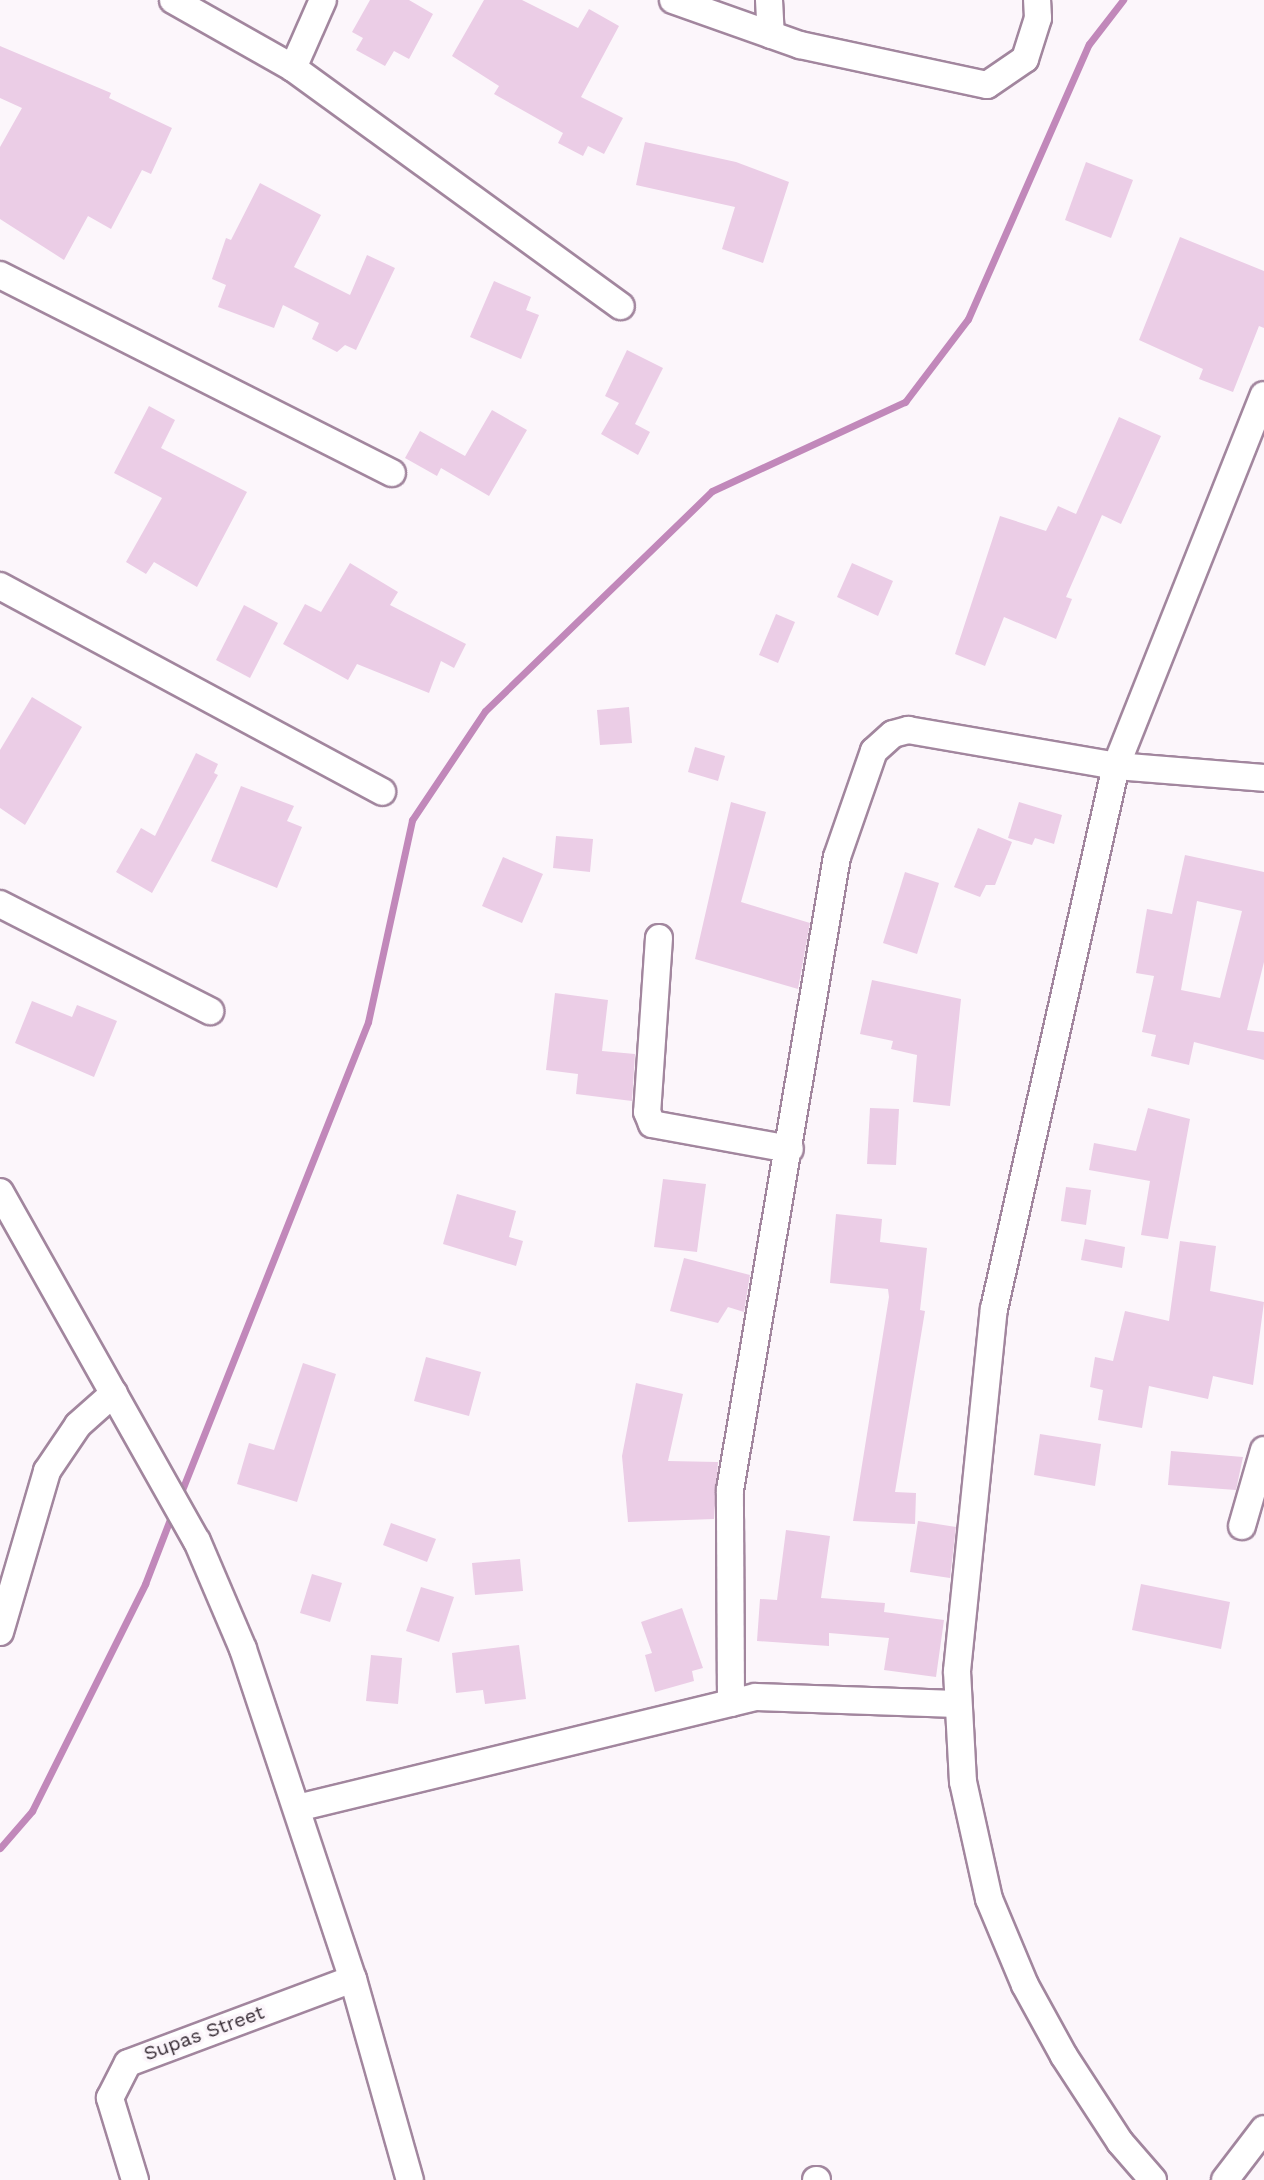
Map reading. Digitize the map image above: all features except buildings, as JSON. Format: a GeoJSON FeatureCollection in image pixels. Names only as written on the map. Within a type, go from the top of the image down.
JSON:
{"type":"FeatureCollection","features":[{"type":"Feature","properties":{"kind":"street"},"geometry":{"type":"LineString","coordinates":[[173,0],[293,68],[621,306]]}},
{"type":"Feature","properties":{"kind":"street"},"geometry":{"type":"LineString","coordinates":[[293,68],[323,0]]}},
{"type":"Feature","properties":{"kind":"street"},"geometry":{"type":"LineString","coordinates":[[673,0],[771,35],[987,85],[1025,59],[1038,18],[1037,0]]}},
{"type":"Feature","properties":{"kind":"street"},"geometry":{"type":"LineString","coordinates":[[769,0],[771,35]]}},
{"type":"Feature","properties":{"kind":"street"},"geometry":{"type":"LineString","coordinates":[[0,275],[392,473]]}},
{"type":"Feature","properties":{"kind":"street"},"geometry":{"type":"LineString","coordinates":[[1153,2180],[1120,2142],[1064,2056],[1025,1985],[995,1913],[963,1782],[958,1704],[962,1591],[994,1309],[1116,766],[1264,395]]}},
{"type":"Feature","properties":{"kind":"street"},"geometry":{"type":"LineString","coordinates":[[0,586],[382,792]]}},
{"type":"Feature","properties":{"kind":"street"},"geometry":{"type":"LineString","coordinates":[[731,1703],[730,1490],[837,857],[874,751],[893,734],[908,730],[1116,766],[1264,778]]}},
{"type":"Feature","properties":{"kind":"street"},"geometry":{"type":"LineString","coordinates":[[0,904],[210,1011]]}},
{"type":"Feature","properties":{"kind":"street"},"geometry":{"type":"LineString","coordinates":[[659,938],[647,1112],[652,1124],[790,1149]]}},
{"type":"Feature","properties":{"kind":"street"},"geometry":{"type":"LineString","coordinates":[[0,1192],[197,1541],[243,1649],[353,1979],[410,2180]]}},
{"type":"Feature","properties":{"kind":"street"},"geometry":{"type":"LineString","coordinates":[[0,1632],[47,1471],[78,1425],[114,1393]]}},
{"type":"Feature","properties":{"kind":"street"},"geometry":{"type":"LineString","coordinates":[[1242,1526],[1264,1450]]}},
{"type":"Feature","properties":{"kind":"street"},"geometry":{"type":"LineString","coordinates":[[297,1808],[755,1697],[958,1704]]}},
{"type":"Feature","properties":{"kind":"street","name":"Supas Street"},"geometry":{"type":"LineString","coordinates":[[135,2180],[110,2098],[128,2063],[353,1979]]}},
{"type":"Feature","properties":{"kind":"street"},"geometry":{"type":"LineString","coordinates":[[1225,2180],[1264,2129]]}},
{"type":"Feature","properties":{"kind":"waterway"},"geometry":{"type":"LineString","coordinates":[[180,1495],[368,1022],[412,820],[485,711],[712,491],[905,402],[968,319],[1089,44],[1123,0]]}},
{"type":"Feature","properties":{"kind":"waterway"},"geometry":{"type":"LineString","coordinates":[[0,1848],[32,1811],[145,1584],[172,1514]]}}]}
